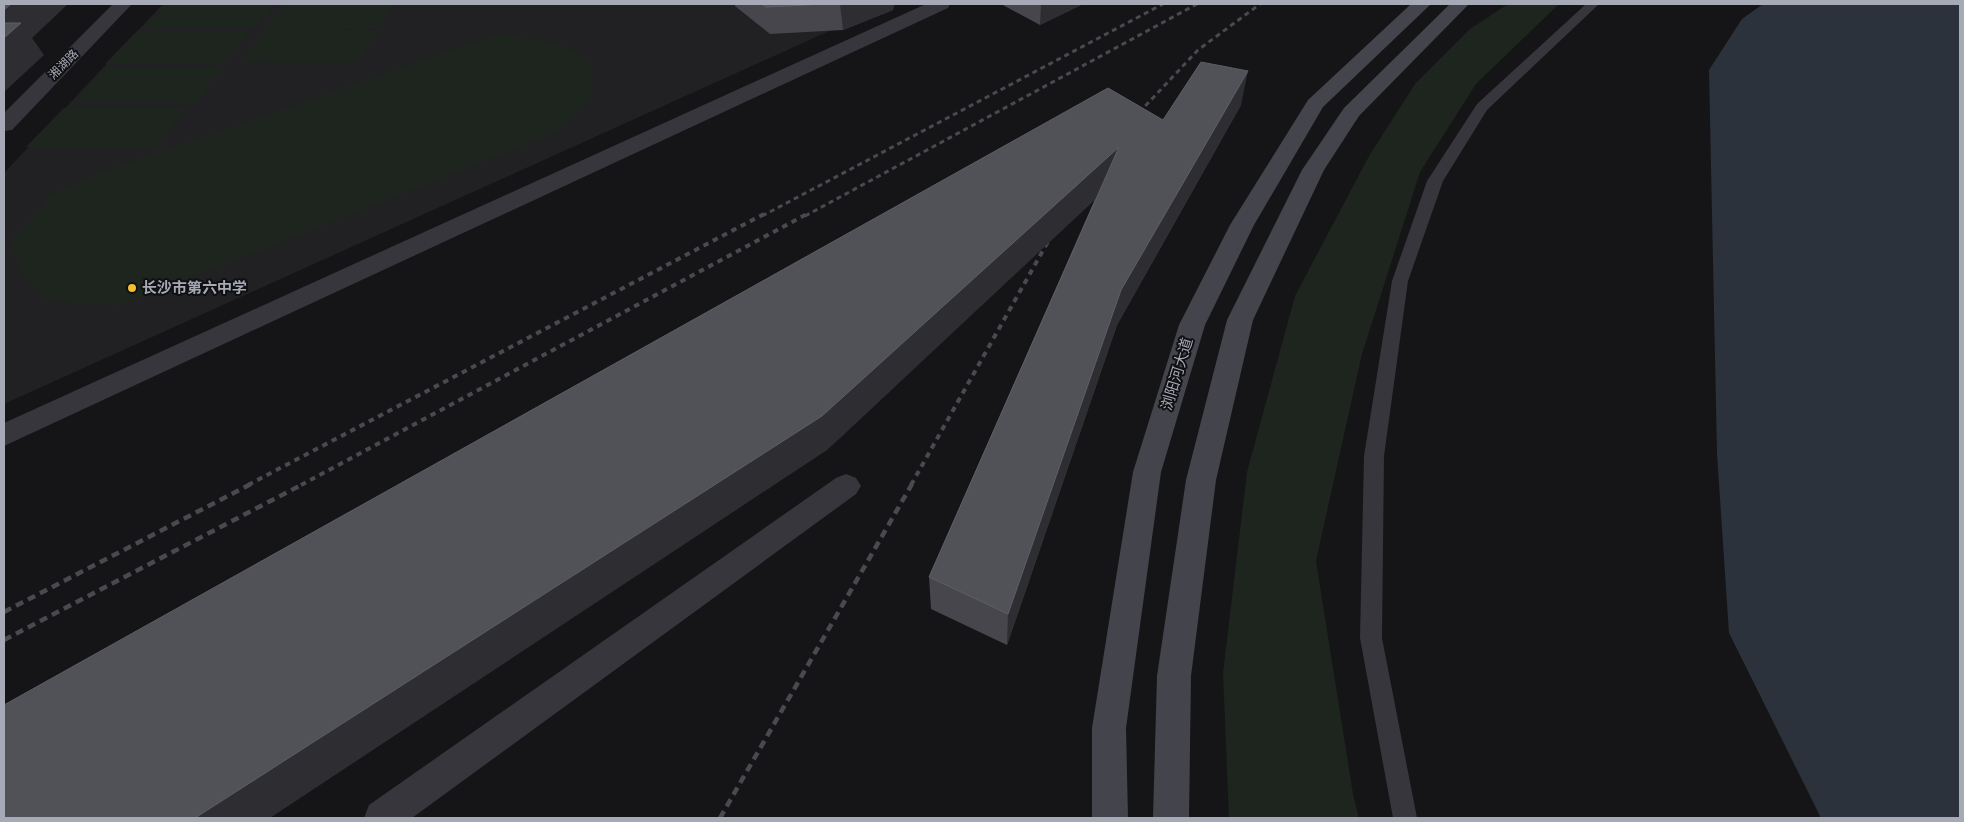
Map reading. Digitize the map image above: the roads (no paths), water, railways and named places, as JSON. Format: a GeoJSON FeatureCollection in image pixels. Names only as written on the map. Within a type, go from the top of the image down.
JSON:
{"type":"FeatureCollection","features":[{"type":"Feature","properties":{"kind":"main road","name":"浏阳河大道"},"geometry":{"type":"LineString","coordinates":[[1110,818],[1110,728],[1147,472],[1192,325],[1242,225],[1315,104],[1422,4]]}},
{"type":"Feature","properties":{"kind":"main road"},"geometry":{"type":"LineString","coordinates":[[1171,818],[1174,676],[1201,480],[1240,320],[1313,170],[1351,112],[1460,4]]}},
{"type":"Feature","properties":{"kind":"street","name":"湘湖路"},"geometry":{"type":"LineString","coordinates":[[4,125],[123,4]]}},
{"type":"Feature","properties":{"kind":"street"},"geometry":{"type":"LineString","coordinates":[[4,435],[940,4]]}},
{"type":"Feature","properties":{"kind":"street"},"geometry":{"type":"LineString","coordinates":[[382,818],[846,486]]}},
{"type":"Feature","properties":{"kind":"lane"},"geometry":{"type":"LineString","coordinates":[[1405,818],[1372,638],[1374,456],[1400,281],[1435,181],[1482,107],[1593,4]]}},
{"type":"Feature","properties":{"kind":"railway"},"geometry":{"type":"LineString","coordinates":[[762,216],[1163,4]]}},
{"type":"Feature","properties":{"kind":"railway"},"geometry":{"type":"LineString","coordinates":[[805,216],[1197,4]]}},
{"type":"Feature","properties":{"kind":"railway"},"geometry":{"type":"LineString","coordinates":[[1133,119],[1198,50],[1260,4]]}},
{"type":"Feature","properties":{"kind":"railway"},"geometry":{"type":"LineString","coordinates":[[248,485],[764,214]]}},
{"type":"Feature","properties":{"kind":"railway"},"geometry":{"type":"LineString","coordinates":[[301,485],[807,214]]}},
{"type":"Feature","properties":{"kind":"railway"},"geometry":{"type":"LineString","coordinates":[[911,485],[1050,238]]}},
{"type":"Feature","properties":{"kind":"railway"},"geometry":{"type":"LineString","coordinates":[[4,612],[251,484]]}},
{"type":"Feature","properties":{"kind":"railway"},"geometry":{"type":"LineString","coordinates":[[4,640],[303,484]]}},
{"type":"Feature","properties":{"kind":"railway"},"geometry":{"type":"LineString","coordinates":[[720,818],[912,484]]}},
{"type":"Feature","properties":{"kind":"place","name":"长沙市第六中学"},"geometry":{"type":"Point","coordinates":[132,288]}}]}
